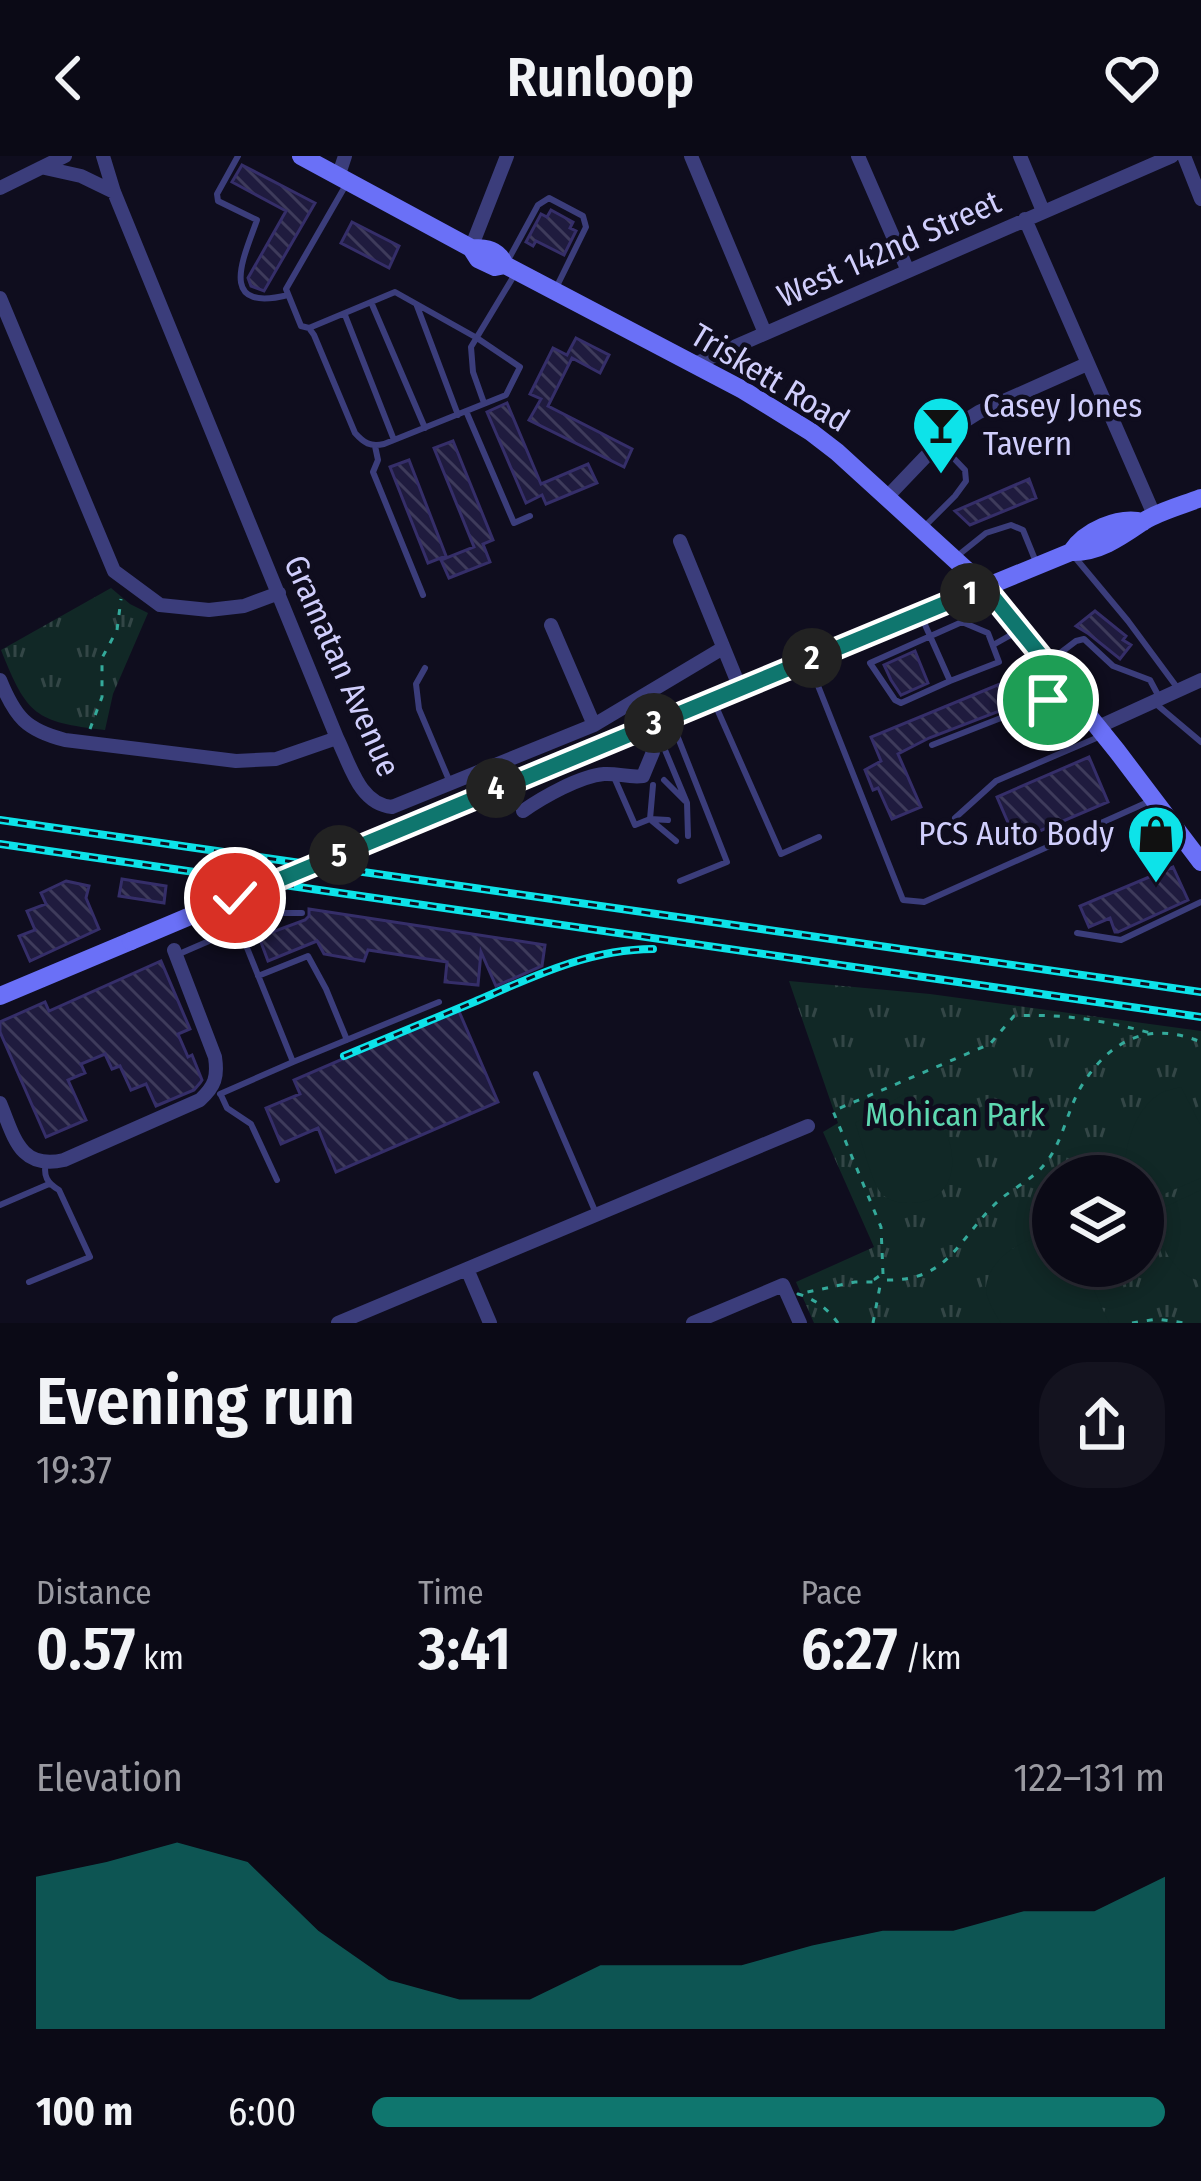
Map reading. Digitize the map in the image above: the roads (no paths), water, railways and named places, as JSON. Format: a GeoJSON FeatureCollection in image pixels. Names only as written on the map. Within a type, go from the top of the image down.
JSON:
{"type":"FeatureCollection","features":[{"type":"Feature","properties":{"kind":"main road","name":"Triskett Road"},"geometry":{"type":"LineString","coordinates":[[301,156],[344,170],[471,248],[487,248],[501,255],[511,268],[695,364],[811,432],[985,587],[1201,862]]}},
{"type":"Feature","properties":{"kind":"main road"},"geometry":{"type":"LineString","coordinates":[[0,996],[1038,566],[1071,552],[1080,538],[1127,518],[1149,519],[1201,498]]}},
{"type":"Feature","properties":{"kind":"street"},"geometry":{"type":"LineString","coordinates":[[0,188],[65,156]]}},
{"type":"Feature","properties":{"kind":"street","name":"Gramatan Avenue"},"geometry":{"type":"LineString","coordinates":[[104,156],[114,193],[337,738],[366,797],[379,806],[392,807],[594,725],[723,648]]}},
{"type":"Feature","properties":{"kind":"street"},"geometry":{"type":"LineString","coordinates":[[471,248],[507,156]]}},
{"type":"Feature","properties":{"kind":"street"},"geometry":{"type":"LineString","coordinates":[[691,156],[764,334]]}},
{"type":"Feature","properties":{"kind":"street"},"geometry":{"type":"LineString","coordinates":[[858,156],[908,272]]}},
{"type":"Feature","properties":{"kind":"street"},"geometry":{"type":"LineString","coordinates":[[1020,156],[1043,211]]}},
{"type":"Feature","properties":{"kind":"street","name":"West 142nd Street"},"geometry":{"type":"LineString","coordinates":[[695,364],[1172,156]]}},
{"type":"Feature","properties":{"kind":"street"},"geometry":{"type":"LineString","coordinates":[[1184,156],[1201,199]]}},
{"type":"Feature","properties":{"kind":"street"},"geometry":{"type":"LineString","coordinates":[[45,168],[81,176],[114,193]]}},
{"type":"Feature","properties":{"kind":"street"},"geometry":{"type":"LineString","coordinates":[[1025,219],[1149,519]]}},
{"type":"Feature","properties":{"kind":"street"},"geometry":{"type":"LineString","coordinates":[[0,298],[114,571],[160,605],[208,610],[279,593]]}},
{"type":"Feature","properties":{"kind":"street"},"geometry":{"type":"LineString","coordinates":[[888,496],[952,429],[979,412],[1087,364]]}},
{"type":"Feature","properties":{"kind":"street"},"geometry":{"type":"LineString","coordinates":[[680,541],[740,688]]}},
{"type":"Feature","properties":{"kind":"street"},"geometry":{"type":"LineString","coordinates":[[551,625],[594,725]]}},
{"type":"Feature","properties":{"kind":"street"},"geometry":{"type":"LineString","coordinates":[[0,680],[16,716],[47,736],[65,740],[236,761],[275,759],[337,738]]}},
{"type":"Feature","properties":{"kind":"street"},"geometry":{"type":"LineString","coordinates":[[1101,731],[1201,680]]}},
{"type":"Feature","properties":{"kind":"street"},"geometry":{"type":"LineString","coordinates":[[524,811],[541,798],[598,775],[643,776],[656,722]]}},
{"type":"Feature","properties":{"kind":"street"},"geometry":{"type":"LineString","coordinates":[[0,1102],[20,1150],[46,1162],[64,1160],[217,1091],[215,1057],[175,953]]}},
{"type":"Feature","properties":{"kind":"street"},"geometry":{"type":"LineString","coordinates":[[338,1323],[808,1126]]}},
{"type":"Feature","properties":{"kind":"street"},"geometry":{"type":"LineString","coordinates":[[466,1269],[490,1323]]}},
{"type":"Feature","properties":{"kind":"street"},"geometry":{"type":"LineString","coordinates":[[693,1323],[783,1286],[800,1323]]}},
{"type":"Feature","properties":{"kind":"lane"},"geometry":{"type":"LineString","coordinates":[[238,156],[217,194],[218,201],[257,220],[238,274],[242,286],[262,299],[288,296]]}},
{"type":"Feature","properties":{"kind":"lane"},"geometry":{"type":"LineString","coordinates":[[309,328],[355,433],[375,446],[506,395],[520,367],[395,292],[309,328],[301,326],[286,289],[344,170]]}},
{"type":"Feature","properties":{"kind":"lane"},"geometry":{"type":"LineString","coordinates":[[485,404],[473,372],[471,347],[538,205],[549,198],[584,215],[586,227],[554,291]]}},
{"type":"Feature","properties":{"kind":"lane"},"geometry":{"type":"LineString","coordinates":[[371,302],[425,428]]}},
{"type":"Feature","properties":{"kind":"lane"},"geometry":{"type":"LineString","coordinates":[[417,304],[514,523],[530,516]]}},
{"type":"Feature","properties":{"kind":"lane"},"geometry":{"type":"LineString","coordinates":[[344,314],[394,440]]}},
{"type":"Feature","properties":{"kind":"lane"},"geometry":{"type":"LineString","coordinates":[[923,529],[966,481],[964,470],[939,442]]}},
{"type":"Feature","properties":{"kind":"lane"},"geometry":{"type":"LineString","coordinates":[[375,446],[378,460],[373,472],[423,595]]}},
{"type":"Feature","properties":{"kind":"lane"},"geometry":{"type":"LineString","coordinates":[[955,558],[986,533],[1011,525],[1023,530],[1038,566]]}},
{"type":"Feature","properties":{"kind":"lane"},"geometry":{"type":"LineString","coordinates":[[1071,552],[1179,689]]}},
{"type":"Feature","properties":{"kind":"lane"},"geometry":{"type":"LineString","coordinates":[[920,614],[950,681]]}},
{"type":"Feature","properties":{"kind":"lane"},"geometry":{"type":"LineString","coordinates":[[962,622],[988,633],[993,645],[999,662],[901,703],[870,663],[962,622]]}},
{"type":"Feature","properties":{"kind":"lane"},"geometry":{"type":"LineString","coordinates":[[993,645],[1009,637],[1017,626]]}},
{"type":"Feature","properties":{"kind":"lane"},"geometry":{"type":"LineString","coordinates":[[868,635],[881,658]]}},
{"type":"Feature","properties":{"kind":"lane"},"geometry":{"type":"LineString","coordinates":[[1047,663],[1084,639],[1113,666],[1150,680],[1156,700],[1201,742]]}},
{"type":"Feature","properties":{"kind":"lane"},"geometry":{"type":"LineString","coordinates":[[808,660],[903,900],[924,902],[1154,800]]}},
{"type":"Feature","properties":{"kind":"lane"},"geometry":{"type":"LineString","coordinates":[[425,668],[416,695],[422,721],[450,783]]}},
{"type":"Feature","properties":{"kind":"lane"},"geometry":{"type":"LineString","coordinates":[[932,745],[1020,715],[1068,689]]}},
{"type":"Feature","properties":{"kind":"lane"},"geometry":{"type":"LineString","coordinates":[[712,699],[781,854],[819,837]]}},
{"type":"Feature","properties":{"kind":"lane"},"geometry":{"type":"LineString","coordinates":[[656,722],[687,803],[684,826],[687,803]]}},
{"type":"Feature","properties":{"kind":"lane"},"geometry":{"type":"LineString","coordinates":[[656,722],[727,862],[680,881]]}},
{"type":"Feature","properties":{"kind":"lane"},"geometry":{"type":"LineString","coordinates":[[955,818],[996,781],[1101,731]]}},
{"type":"Feature","properties":{"kind":"lane"},"geometry":{"type":"LineString","coordinates":[[612,774],[635,825],[650,819]]}},
{"type":"Feature","properties":{"kind":"lane"},"geometry":{"type":"LineString","coordinates":[[687,803],[669,790],[687,803]]}},
{"type":"Feature","properties":{"kind":"lane"},"geometry":{"type":"LineString","coordinates":[[650,819],[657,795],[650,819]]}},
{"type":"Feature","properties":{"kind":"lane"},"geometry":{"type":"LineString","coordinates":[[650,819],[672,831],[650,819]]}},
{"type":"Feature","properties":{"kind":"lane"},"geometry":{"type":"LineString","coordinates":[[1077,933],[1121,940],[1201,902]]}},
{"type":"Feature","properties":{"kind":"lane"},"geometry":{"type":"LineString","coordinates":[[175,953],[274,913],[302,913]]}},
{"type":"Feature","properties":{"kind":"lane"},"geometry":{"type":"LineString","coordinates":[[239,928],[292,1062]]}},
{"type":"Feature","properties":{"kind":"lane"},"geometry":{"type":"LineString","coordinates":[[258,976],[308,956],[347,1041]]}},
{"type":"Feature","properties":{"kind":"lane"},"geometry":{"type":"LineString","coordinates":[[277,1180],[251,1124],[227,1108],[217,1091],[439,1002]]}},
{"type":"Feature","properties":{"kind":"lane"},"geometry":{"type":"LineString","coordinates":[[536,1074],[597,1214]]}},
{"type":"Feature","properties":{"kind":"lane"},"geometry":{"type":"LineString","coordinates":[[29,1282],[90,1257],[59,1190],[49,1184],[46,1162]]}},
{"type":"Feature","properties":{"kind":"lane"},"geometry":{"type":"LineString","coordinates":[[0,1205],[49,1184]]}},
{"type":"Feature","properties":{"kind":"railway"},"geometry":{"type":"LineString","coordinates":[[0,820],[1201,992]]}},
{"type":"Feature","properties":{"kind":"railway"},"geometry":{"type":"LineString","coordinates":[[0,844],[1201,1017]]}},
{"type":"Feature","properties":{"kind":"railway"},"geometry":{"type":"LineString","coordinates":[[344,1056],[561,966],[606,954],[653,949]]}},
{"type":"Feature","properties":{"kind":"place","name":"Casey Jones Tavern"},"geometry":{"type":"Point","coordinates":[941,476]}},
{"type":"Feature","properties":{"kind":"place","name":"PCS Auto Body"},"geometry":{"type":"Point","coordinates":[1156,885]}},
{"type":"Feature","properties":{"kind":"park label","name":"Mohican Park"},"geometry":{"type":"Point","coordinates":[955,1115]}}]}
